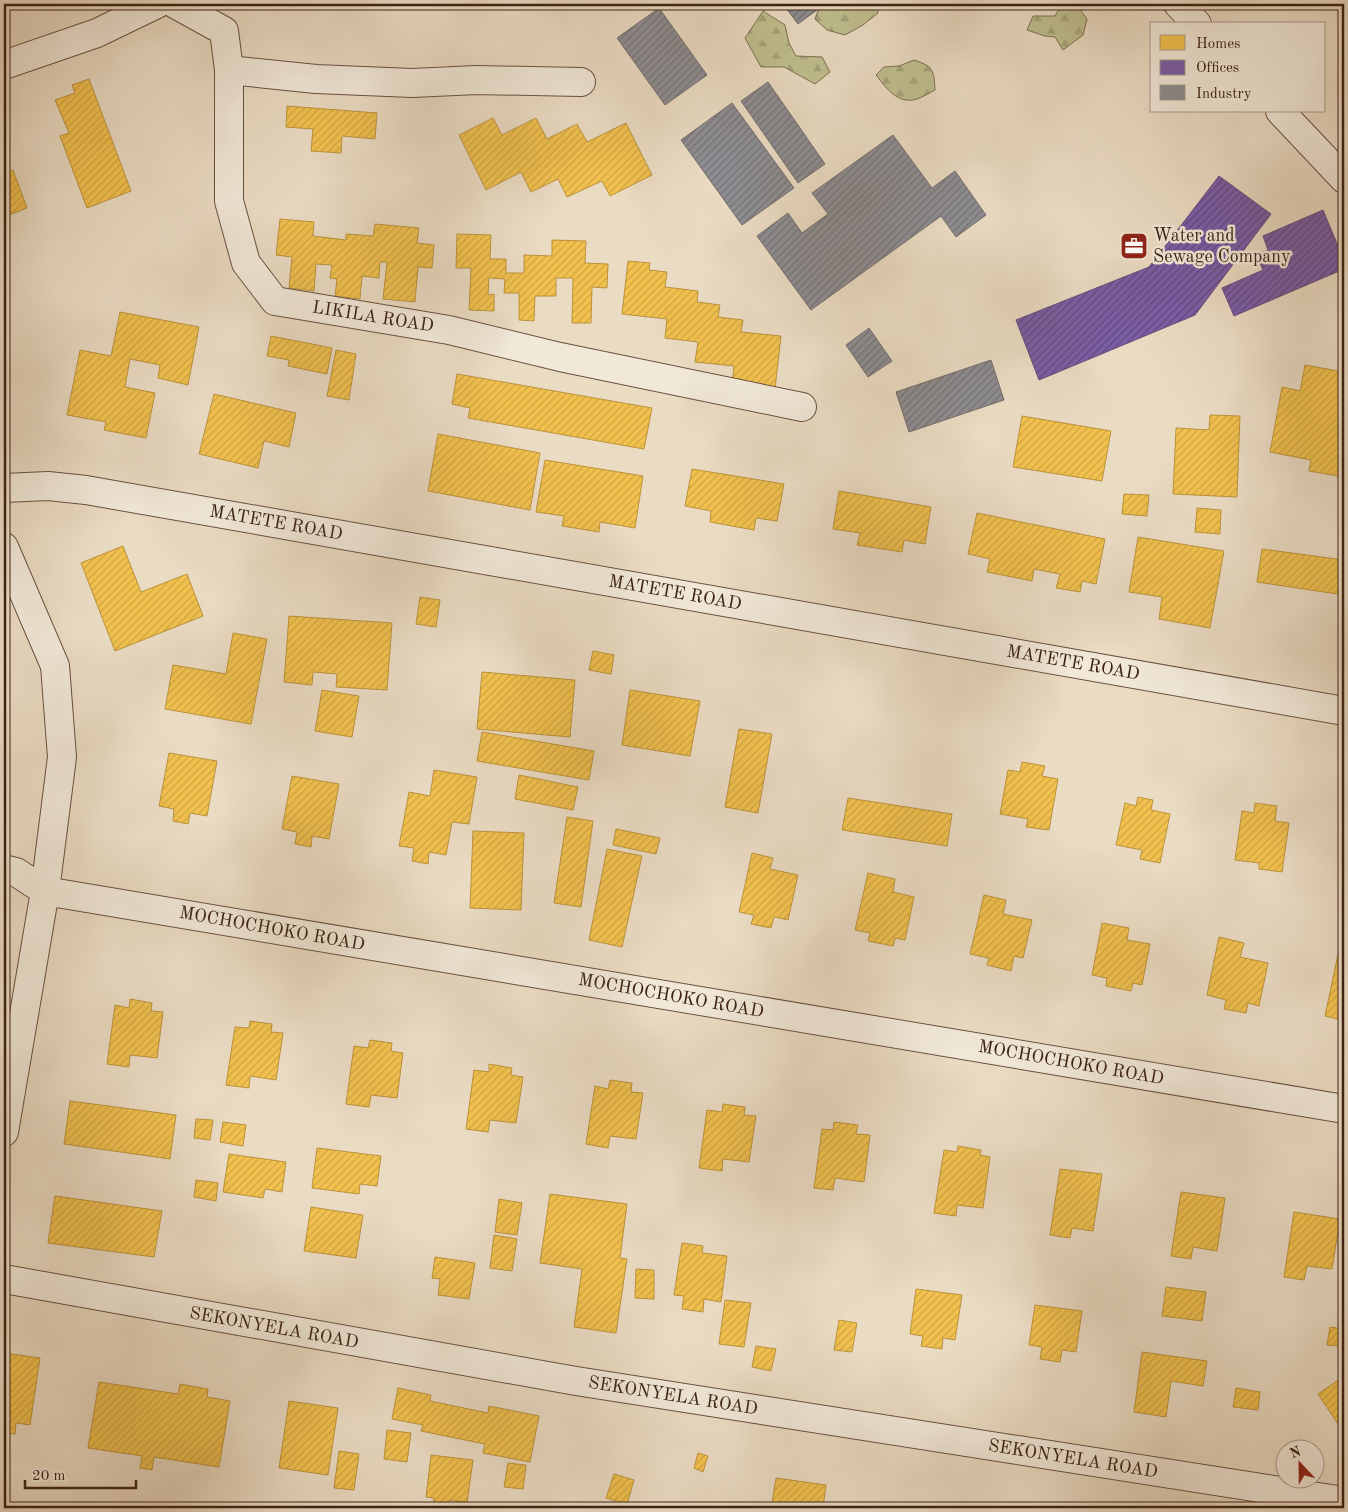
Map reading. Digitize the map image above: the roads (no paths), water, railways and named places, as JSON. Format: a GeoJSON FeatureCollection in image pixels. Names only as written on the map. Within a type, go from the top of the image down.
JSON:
{"type":"FeatureCollection","features":[{"type":"Feature","properties":{"kind":"street"},"geometry":{"type":"LineString","coordinates":[[5,62],[97,33],[157,4]]}},
{"type":"Feature","properties":{"kind":"street","name":"LIKILA ROAD"},"geometry":{"type":"LineString","coordinates":[[175,4],[224,31],[229,70],[229,200],[246,263],[275,301],[449,330],[560,357],[802,407]]}},
{"type":"Feature","properties":{"kind":"street"},"geometry":{"type":"LineString","coordinates":[[1178,4],[1195,22]]}},
{"type":"Feature","properties":{"kind":"street"},"geometry":{"type":"LineString","coordinates":[[229,70],[316,79],[412,82],[477,80],[582,82]]}},
{"type":"Feature","properties":{"kind":"street"},"geometry":{"type":"LineString","coordinates":[[1281,112],[1344,179]]}},
{"type":"Feature","properties":{"kind":"street","name":"MATETE ROAD"},"geometry":{"type":"LineString","coordinates":[[4,488],[48,486],[86,490],[1344,711]]}},
{"type":"Feature","properties":{"kind":"street"},"geometry":{"type":"LineString","coordinates":[[4,547],[55,666],[62,757],[46,891],[4,1132]]}},
{"type":"Feature","properties":{"kind":"street","name":"MOCHOCHOKO ROAD"},"geometry":{"type":"LineString","coordinates":[[4,869],[16,872],[46,891],[1344,1108]]}},
{"type":"Feature","properties":{"kind":"street","name":"SEKONYELA ROAD"},"geometry":{"type":"LineString","coordinates":[[4,1279],[576,1381],[1344,1501]]}},
{"type":"Feature","properties":{"kind":"place","name":"Water and Sewage Company"},"geometry":{"type":"Point","coordinates":[1134,246]}}]}
